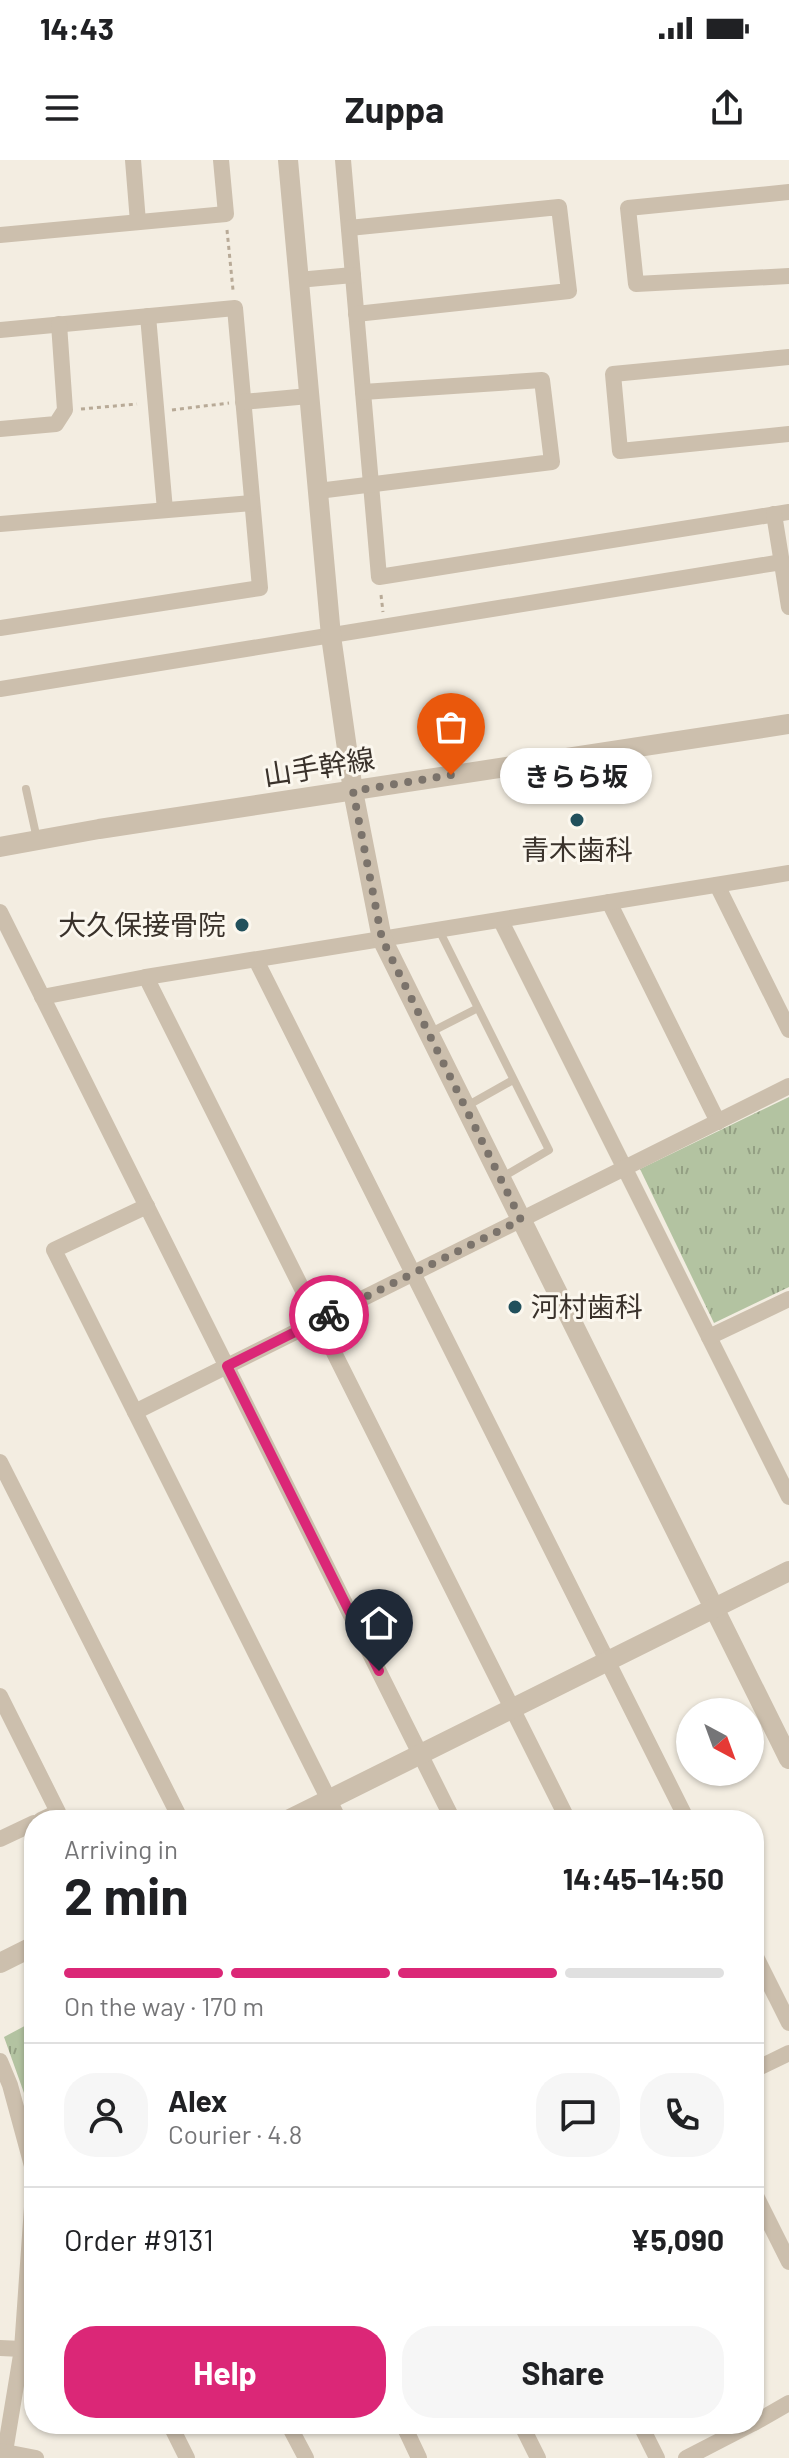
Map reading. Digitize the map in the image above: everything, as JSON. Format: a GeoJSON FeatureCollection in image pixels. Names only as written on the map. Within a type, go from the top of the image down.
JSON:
{"type":"FeatureCollection","features":[{"type":"Feature","properties":{"kind":"street"},"geometry":{"type":"LineString","coordinates":[[133,160],[138,222]]}},
{"type":"Feature","properties":{"kind":"street"},"geometry":{"type":"LineString","coordinates":[[0,235],[226,214],[221,160]]}},
{"type":"Feature","properties":{"kind":"street"},"geometry":{"type":"LineString","coordinates":[[288,160],[331,636],[353,791],[382,939],[789,1759]]}},
{"type":"Feature","properties":{"kind":"street"},"geometry":{"type":"LineString","coordinates":[[343,160],[379,577],[781,513],[782,562],[789,607]]}},
{"type":"Feature","properties":{"kind":"street"},"geometry":{"type":"LineString","coordinates":[[789,192],[628,208],[636,284],[789,276]]}},
{"type":"Feature","properties":{"kind":"street"},"geometry":{"type":"LineString","coordinates":[[349,228],[559,207],[569,291],[356,314]]}},
{"type":"Feature","properties":{"kind":"street"},"geometry":{"type":"LineString","coordinates":[[298,280],[353,275]]}},
{"type":"Feature","properties":{"kind":"street"},"geometry":{"type":"LineString","coordinates":[[0,330],[235,308],[260,588],[0,628]]}},
{"type":"Feature","properties":{"kind":"street"},"geometry":{"type":"LineString","coordinates":[[148,316],[165,510]]}},
{"type":"Feature","properties":{"kind":"street"},"geometry":{"type":"LineString","coordinates":[[0,429],[56,424],[65,410],[59,324]]}},
{"type":"Feature","properties":{"kind":"street"},"geometry":{"type":"LineString","coordinates":[[789,357],[613,374],[620,451],[789,434]]}},
{"type":"Feature","properties":{"kind":"street"},"geometry":{"type":"LineString","coordinates":[[318,491],[552,462],[542,380],[363,392]]}},
{"type":"Feature","properties":{"kind":"street"},"geometry":{"type":"LineString","coordinates":[[243,402],[309,396]]}},
{"type":"Feature","properties":{"kind":"street"},"geometry":{"type":"LineString","coordinates":[[0,524],[252,503]]}},
{"type":"Feature","properties":{"kind":"street"},"geometry":{"type":"LineString","coordinates":[[0,689],[782,562]]}},
{"type":"Feature","properties":{"kind":"street","name":"山手幹線"},"geometry":{"type":"LineString","coordinates":[[0,847],[789,724]]}},
{"type":"Feature","properties":{"kind":"street"},"geometry":{"type":"LineString","coordinates":[[42,997],[146,977],[789,873]]}},
{"type":"Feature","properties":{"kind":"street"},"geometry":{"type":"LineString","coordinates":[[717,885],[789,1030]]}},
{"type":"Feature","properties":{"kind":"street"},"geometry":{"type":"LineString","coordinates":[[609,902],[718,1122]]}},
{"type":"Feature","properties":{"kind":"street"},"geometry":{"type":"LineString","coordinates":[[0,912],[448,1810]]}},
{"type":"Feature","properties":{"kind":"street"},"geometry":{"type":"LineString","coordinates":[[501,921],[789,1497]]}},
{"type":"Feature","properties":{"kind":"street"},"geometry":{"type":"LineString","coordinates":[[256,960],[682,1810]]}},
{"type":"Feature","properties":{"kind":"street"},"geometry":{"type":"LineString","coordinates":[[146,977],[563,1810]]}},
{"type":"Feature","properties":{"kind":"street"},"geometry":{"type":"LineString","coordinates":[[135,1412],[789,1086]]}},
{"type":"Feature","properties":{"kind":"street"},"geometry":{"type":"LineString","coordinates":[[147,1206],[54,1250],[334,1810]]}},
{"type":"Feature","properties":{"kind":"street"},"geometry":{"type":"LineString","coordinates":[[709,1337],[789,1299]]}},
{"type":"Feature","properties":{"kind":"street"},"geometry":{"type":"LineString","coordinates":[[0,1462],[5,1485],[176,1810]]}},
{"type":"Feature","properties":{"kind":"street"},"geometry":{"type":"LineString","coordinates":[[308,1810],[789,1571]]}},
{"type":"Feature","properties":{"kind":"street"},"geometry":{"type":"LineString","coordinates":[[0,1696],[5,1720],[57,1810]]}},
{"type":"Feature","properties":{"kind":"street"},"geometry":{"type":"LineString","coordinates":[[0,1839],[24,1828]]}},
{"type":"Feature","properties":{"kind":"street"},"geometry":{"type":"LineString","coordinates":[[0,1963],[24,1951]]}},
{"type":"Feature","properties":{"kind":"street"},"geometry":{"type":"LineString","coordinates":[[764,1973],[789,2023]]}},
{"type":"Feature","properties":{"kind":"street"},"geometry":{"type":"LineString","coordinates":[[764,2065],[789,2053]]}},
{"type":"Feature","properties":{"kind":"street"},"geometry":{"type":"LineString","coordinates":[[0,2061],[5,2087],[24,2143]]}},
{"type":"Feature","properties":{"kind":"street"},"geometry":{"type":"LineString","coordinates":[[764,2212],[789,2262]]}},
{"type":"Feature","properties":{"kind":"street"},"geometry":{"type":"LineString","coordinates":[[24,2320],[22,2349],[3,2454],[36,2458]]}},
{"type":"Feature","properties":{"kind":"street"},"geometry":{"type":"LineString","coordinates":[[0,2348],[22,2349]]}},
{"type":"Feature","properties":{"kind":"street"},"geometry":{"type":"LineString","coordinates":[[764,2417],[789,2403]]}},
{"type":"Feature","properties":{"kind":"street"},"geometry":{"type":"LineString","coordinates":[[175,2434],[187,2458]]}},
{"type":"Feature","properties":{"kind":"street"},"geometry":{"type":"LineString","coordinates":[[293,2434],[306,2458]]}},
{"type":"Feature","properties":{"kind":"street"},"geometry":{"type":"LineString","coordinates":[[408,2434],[419,2458]]}},
{"type":"Feature","properties":{"kind":"street"},"geometry":{"type":"LineString","coordinates":[[526,2434],[538,2458]]}},
{"type":"Feature","properties":{"kind":"street"},"geometry":{"type":"LineString","coordinates":[[645,2434],[657,2458]]}},
{"type":"Feature","properties":{"kind":"street"},"geometry":{"type":"LineString","coordinates":[[686,2458],[732,2434]]}},
{"type":"Feature","properties":{"kind":"lane"},"geometry":{"type":"LineString","coordinates":[[26,789],[37,840]]}},
{"type":"Feature","properties":{"kind":"lane"},"geometry":{"type":"LineString","coordinates":[[439,930],[549,1150],[500,1178]]}},
{"type":"Feature","properties":{"kind":"lane"},"geometry":{"type":"LineString","coordinates":[[428,1033],[476,1009]]}},
{"type":"Feature","properties":{"kind":"lane"},"geometry":{"type":"LineString","coordinates":[[465,1107],[513,1080]]}},
{"type":"Feature","properties":{"kind":"path"},"geometry":{"type":"LineString","coordinates":[[226,214],[235,308]]}},
{"type":"Feature","properties":{"kind":"path"},"geometry":{"type":"LineString","coordinates":[[65,410],[243,402]]}},
{"type":"Feature","properties":{"kind":"path"},"geometry":{"type":"LineString","coordinates":[[379,577],[384,627]]}},
{"type":"Feature","properties":{"kind":"green space"},"geometry":{"type":"Polygon","coordinates":[[[789,1097],[789,1287],[714,1323],[640,1169],[789,1097]]]}},
{"type":"Feature","properties":{"kind":"green space"},"geometry":{"type":"Polygon","coordinates":[[[24,2026],[24,2093],[4,2037],[24,2026]]]}},
{"type":"Feature","properties":{"kind":"way so far"},"geometry":{"type":"LineString","coordinates":[[329,1315],[521,1220],[382,939],[353,791],[451,775]]}},
{"type":"Feature","properties":{"kind":"place","name":"きらら坂"},"geometry":{"type":"Point","coordinates":[451,775]}},
{"type":"Feature","properties":{"kind":"place","name":"青木歯科"},"geometry":{"type":"Point","coordinates":[577,820]}},
{"type":"Feature","properties":{"kind":"place","name":"大久保接骨院"},"geometry":{"type":"Point","coordinates":[242,925]}},
{"type":"Feature","properties":{"kind":"place","name":"河村歯科"},"geometry":{"type":"Point","coordinates":[515,1307]}},
{"type":"Feature","properties":{"kind":"route"},"geometry":{"type":"LineString","coordinates":[[329,1315],[227,1366],[379,1671]]}}]}
